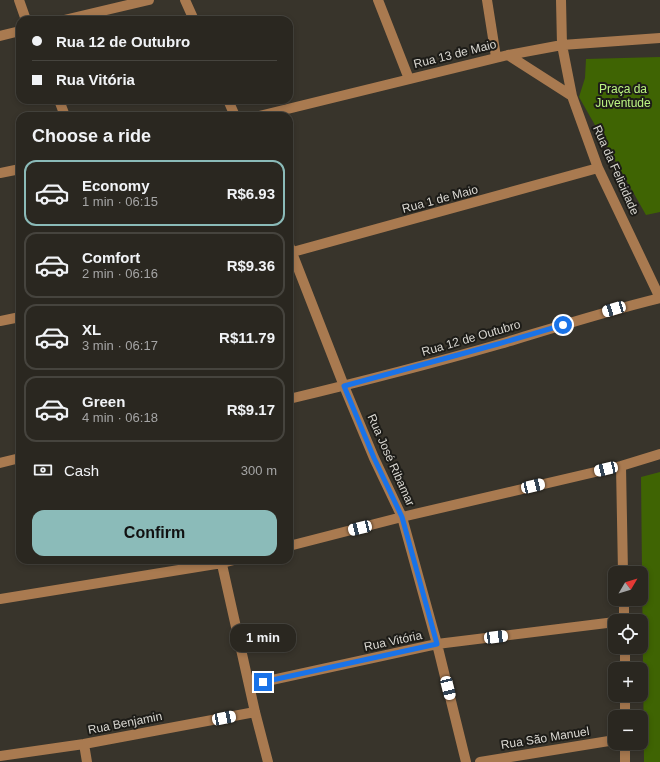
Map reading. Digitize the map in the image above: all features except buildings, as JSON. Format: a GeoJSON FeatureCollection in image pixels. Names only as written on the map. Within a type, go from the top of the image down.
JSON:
{"type":"FeatureCollection","features":[{"type":"Feature","properties":{"kind":"street"},"geometry":{"type":"LineString","coordinates":[[19,0],[25,16]]}},
{"type":"Feature","properties":{"kind":"street"},"geometry":{"type":"LineString","coordinates":[[81,16],[149,0]]}},
{"type":"Feature","properties":{"kind":"street"},"geometry":{"type":"LineString","coordinates":[[185,0],[192,16]]}},
{"type":"Feature","properties":{"kind":"street"},"geometry":{"type":"LineString","coordinates":[[378,0],[408,79]]}},
{"type":"Feature","properties":{"kind":"street"},"geometry":{"type":"LineString","coordinates":[[487,0],[496,57]]}},
{"type":"Feature","properties":{"kind":"street","name":"Rua da Felicidade"},"geometry":{"type":"LineString","coordinates":[[561,0],[562,45],[572,96],[598,168],[657,286],[660,298]]}},
{"type":"Feature","properties":{"kind":"street"},"geometry":{"type":"LineString","coordinates":[[0,36],[16,32]]}},
{"type":"Feature","properties":{"kind":"street","name":"Rua 13 de Maio"},"geometry":{"type":"LineString","coordinates":[[275,112],[496,57],[562,45],[660,38]]}},
{"type":"Feature","properties":{"kind":"street"},"geometry":{"type":"LineString","coordinates":[[508,55],[572,96]]}},
{"type":"Feature","properties":{"kind":"street","name":"Rua 1 de Maio"},"geometry":{"type":"LineString","coordinates":[[293,249],[598,168]]}},
{"type":"Feature","properties":{"kind":"street"},"geometry":{"type":"LineString","coordinates":[[0,173],[16,170]]}},
{"type":"Feature","properties":{"kind":"street","name":"Rua José Ribamar"},"geometry":{"type":"LineString","coordinates":[[293,258],[374,458],[402,517],[437,644],[466,762]]}},
{"type":"Feature","properties":{"kind":"street","name":"Rua 12 de Outubro"},"geometry":{"type":"LineString","coordinates":[[293,398],[344,386],[498,344],[614,309],[660,298]]}},
{"type":"Feature","properties":{"kind":"street"},"geometry":{"type":"LineString","coordinates":[[0,321],[16,318]]}},
{"type":"Feature","properties":{"kind":"street"},"geometry":{"type":"LineString","coordinates":[[293,545],[402,517],[620,466],[660,454]]}},
{"type":"Feature","properties":{"kind":"street"},"geometry":{"type":"LineString","coordinates":[[0,463],[16,459]]}},
{"type":"Feature","properties":{"kind":"street"},"geometry":{"type":"LineString","coordinates":[[620,466],[623,566]]}},
{"type":"Feature","properties":{"kind":"street"},"geometry":{"type":"LineString","coordinates":[[0,599],[209,564]]}},
{"type":"Feature","properties":{"kind":"street"},"geometry":{"type":"LineString","coordinates":[[221,564],[255,712],[268,762]]}},
{"type":"Feature","properties":{"kind":"street","name":"Rua Vitória"},"geometry":{"type":"LineString","coordinates":[[249,685],[437,644],[608,623]]}},
{"type":"Feature","properties":{"kind":"street","name":"Rua Benjamin"},"geometry":{"type":"LineString","coordinates":[[0,756],[84,744],[255,712]]}},
{"type":"Feature","properties":{"kind":"street","name":"Rua São Manuel"},"geometry":{"type":"LineString","coordinates":[[480,762],[608,741]]}},
{"type":"Feature","properties":{"kind":"street"},"geometry":{"type":"LineString","coordinates":[[84,744],[87,762]]}},
{"type":"Feature","properties":{"kind":"street"},"geometry":{"type":"LineString","coordinates":[[626,750],[626,762]]}},
{"type":"Feature","properties":{"kind":"green space","name":"Praça da Juventude"},"geometry":{"type":"Polygon","coordinates":[[[660,57],[660,212],[646,215],[579,97],[585,78],[586,59],[660,57]]]}},
{"type":"Feature","properties":{"kind":"green space"},"geometry":{"type":"Polygon","coordinates":[[[660,472],[660,762],[644,762],[644,750],[648,750],[648,710],[643,710],[643,702],[648,702],[648,662],[643,662],[643,654],[648,654],[648,614],[642,614],[642,606],[648,606],[648,566],[642,566],[641,477],[660,472]]]}},
{"type":"Feature","properties":{"kind":"route"},"geometry":{"type":"LineString","coordinates":[[263,682],[437,644],[402,517],[374,458],[344,386],[563,325]]}}]}
